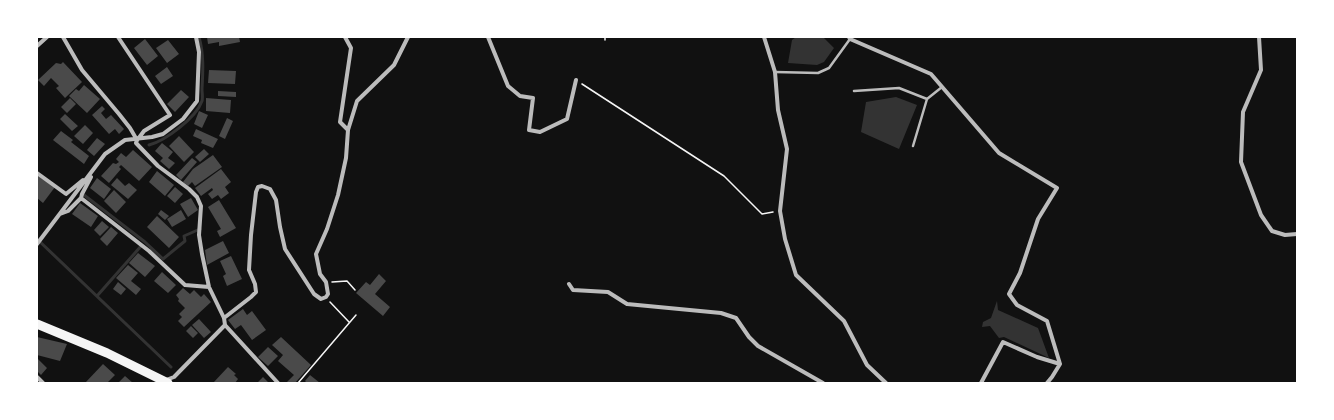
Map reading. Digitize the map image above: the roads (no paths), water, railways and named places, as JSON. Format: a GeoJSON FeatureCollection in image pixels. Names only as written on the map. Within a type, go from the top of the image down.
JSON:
{"type":"FeatureCollection","features":[{"type":"Feature","properties":{"kind":"highway"},"geometry":{"type":"LineString","coordinates":[[37,324],[107,353],[166,382]]}},
{"type":"Feature","properties":{"kind":"street"},"geometry":{"type":"LineString","coordinates":[[37,46],[47,37]]}},
{"type":"Feature","properties":{"kind":"street"},"geometry":{"type":"LineString","coordinates":[[62,37],[82,70],[130,128],[137,140],[136,143],[158,166],[189,189],[201,206],[199,235],[202,254],[210,287],[224,318],[225,325],[278,383]]}},
{"type":"Feature","properties":{"kind":"street"},"geometry":{"type":"LineString","coordinates":[[118,37],[170,115],[144,131],[137,140]]}},
{"type":"Feature","properties":{"kind":"street"},"geometry":{"type":"LineString","coordinates":[[37,244],[105,154],[125,140],[137,140],[163,134],[183,119],[197,101],[199,52],[196,37]]}},
{"type":"Feature","properties":{"kind":"street"},"geometry":{"type":"LineString","coordinates":[[345,37],[350,48],[340,122],[348,130]]}},
{"type":"Feature","properties":{"kind":"street"},"geometry":{"type":"LineString","coordinates":[[224,318],[256,292],[250,270],[251,235],[256,192],[258,187],[262,186],[270,189],[276,200],[285,249],[314,294],[321,299],[326,297],[328,294],[326,282],[320,274],[316,254],[328,229],[338,195],[346,158],[348,130],[357,101],[394,65],[408,37]]}},
{"type":"Feature","properties":{"kind":"street"},"geometry":{"type":"LineString","coordinates":[[488,37],[508,86],[520,96],[533,98],[529,130],[540,132],[567,119],[576,80]]}},
{"type":"Feature","properties":{"kind":"street"},"geometry":{"type":"LineString","coordinates":[[764,37],[775,72],[778,110],[787,149],[780,211],[785,239],[796,275],[844,322],[867,365],[886,383]]}},
{"type":"Feature","properties":{"kind":"street"},"geometry":{"type":"LineString","coordinates":[[1259,37],[1261,70],[1243,112],[1241,162],[1261,215],[1272,231],[1285,235],[1297,234]]}},
{"type":"Feature","properties":{"kind":"street"},"geometry":{"type":"LineString","coordinates":[[850,38],[931,74],[999,153],[1057,188],[1038,219],[1020,273],[1009,294],[1017,305],[1047,321],[1060,364],[1047,383]]}},
{"type":"Feature","properties":{"kind":"street"},"geometry":{"type":"LineString","coordinates":[[60,214],[68,211],[81,198],[91,178],[92,172]]}},
{"type":"Feature","properties":{"kind":"street"},"geometry":{"type":"LineString","coordinates":[[37,173],[66,194],[83,180],[85,182]]}},
{"type":"Feature","properties":{"kind":"street"},"geometry":{"type":"LineString","coordinates":[[81,198],[149,252],[185,285],[210,287]]}},
{"type":"Feature","properties":{"kind":"street"},"geometry":{"type":"LineString","coordinates":[[569,284],[574,290],[608,292],[627,304],[721,313],[736,318],[749,337],[758,346],[823,383]]}},
{"type":"Feature","properties":{"kind":"street"},"geometry":{"type":"LineString","coordinates":[[166,382],[174,376],[225,325]]}},
{"type":"Feature","properties":{"kind":"street"},"geometry":{"type":"LineString","coordinates":[[981,383],[1002,342],[1037,357],[1060,364]]}},
{"type":"Feature","properties":{"kind":"street"},"geometry":{"type":"LineString","coordinates":[[37,377],[43,383]]}},
{"type":"Feature","properties":{"kind":"lane"},"geometry":{"type":"LineString","coordinates":[[775,72],[818,73],[829,68],[850,38]]}},
{"type":"Feature","properties":{"kind":"lane"},"geometry":{"type":"LineString","coordinates":[[913,146],[927,99],[942,87]]}},
{"type":"Feature","properties":{"kind":"lane"},"geometry":{"type":"LineString","coordinates":[[854,91],[899,88],[927,99]]}},
{"type":"Feature","properties":{"kind":"waterway"},"geometry":{"type":"LineString","coordinates":[[149,145],[156,143],[171,134],[187,121],[199,108],[202,101],[203,63],[199,37]]}},
{"type":"Feature","properties":{"kind":"waterway"},"geometry":{"type":"LineString","coordinates":[[84,195],[145,242],[163,259],[185,241],[184,236],[200,229]]}},
{"type":"Feature","properties":{"kind":"waterway"},"geometry":{"type":"LineString","coordinates":[[37,239],[171,367]]}},
{"type":"Feature","properties":{"kind":"waterway"},"geometry":{"type":"LineString","coordinates":[[97,296],[142,245]]}}]}
